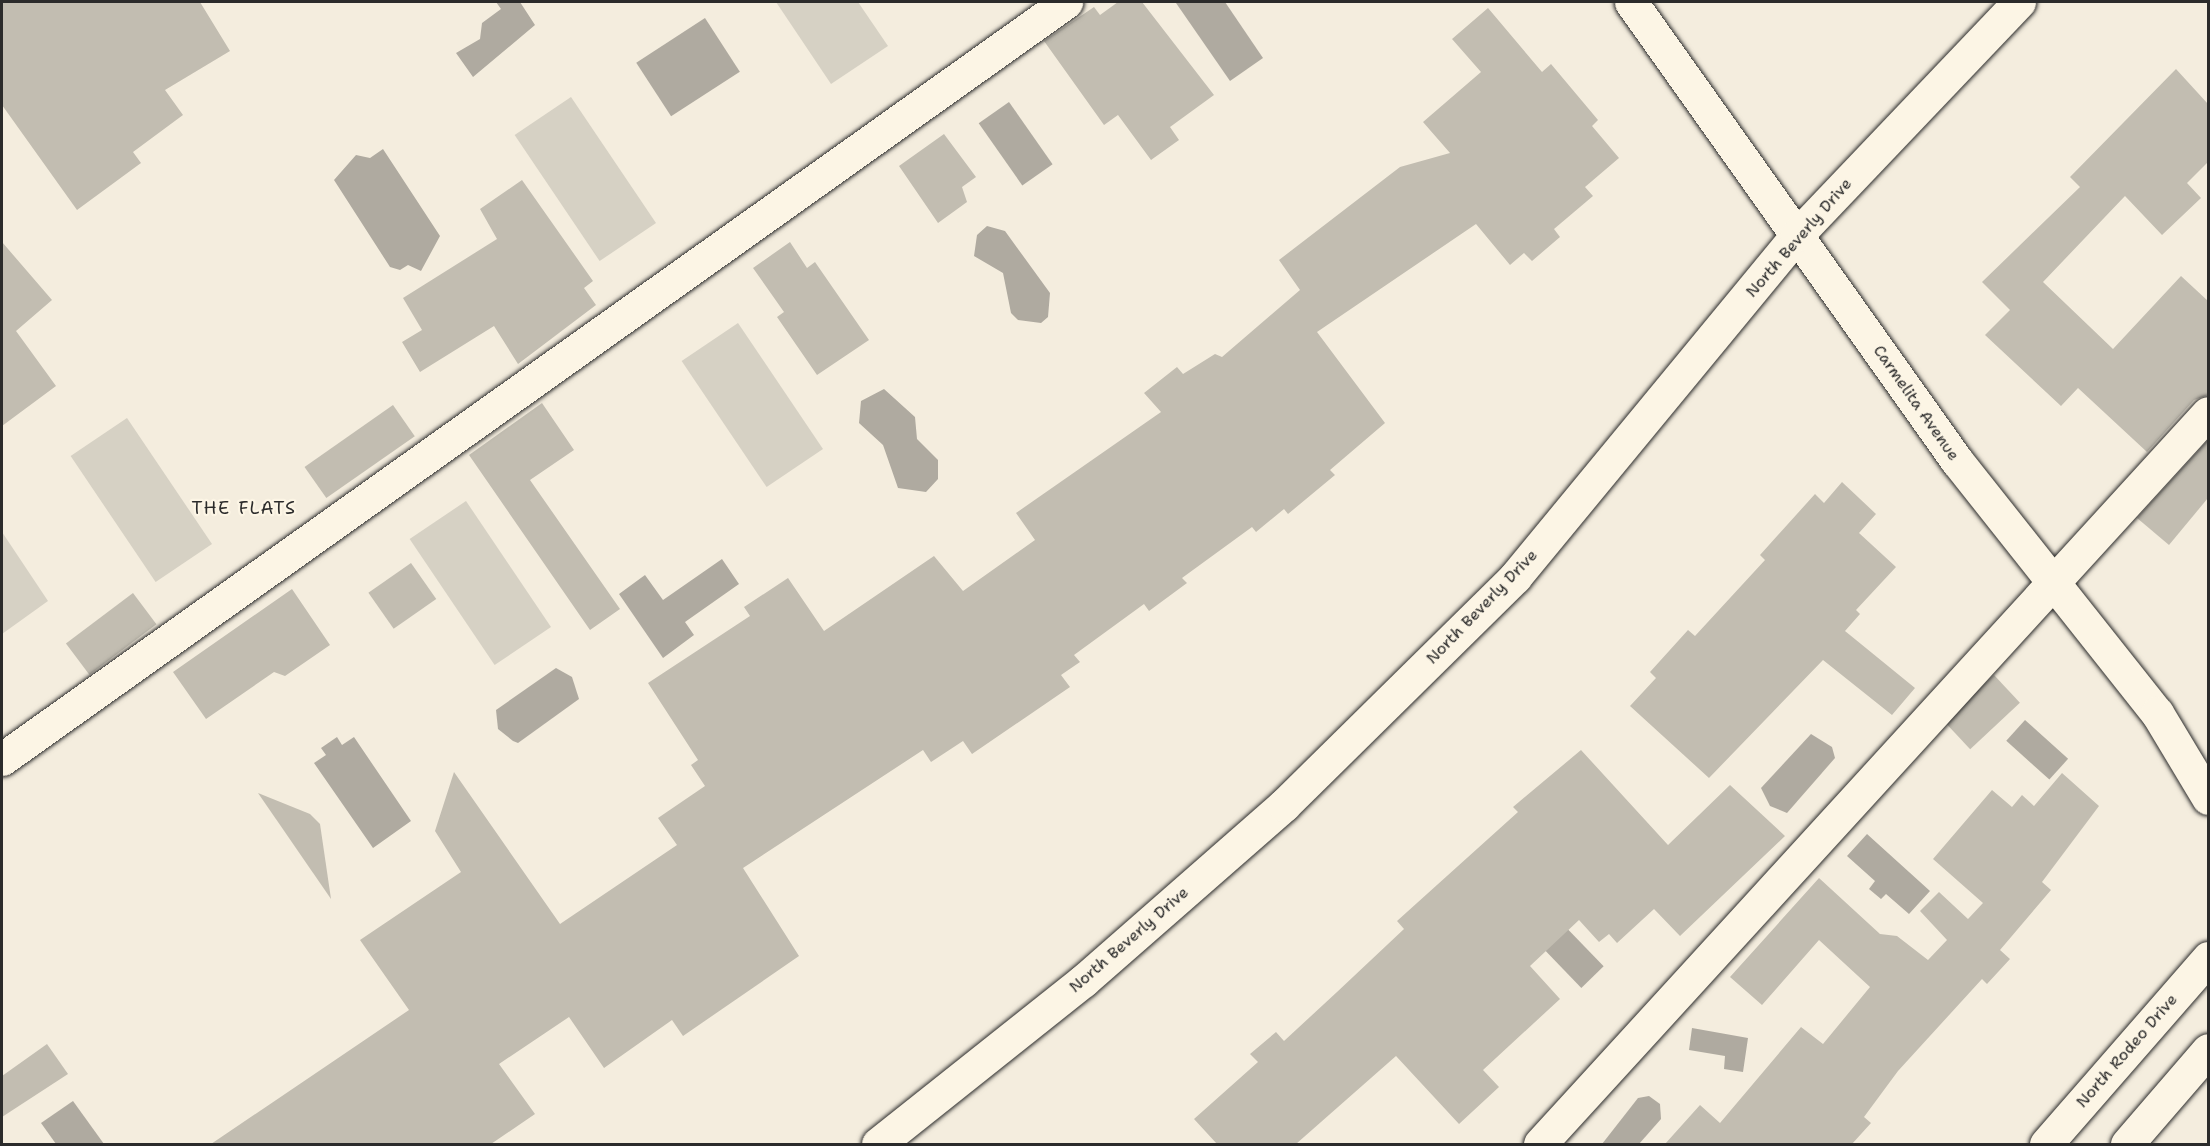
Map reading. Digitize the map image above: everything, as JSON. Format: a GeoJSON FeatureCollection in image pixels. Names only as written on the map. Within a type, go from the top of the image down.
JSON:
{"type":"FeatureCollection","features":[{"type":"Feature","properties":{"kind":"street"},"geometry":{"type":"LineString","coordinates":[[2,759],[1066,2]]}},
{"type":"Feature","properties":{"kind":"street","name":"Carmelita Avenue"},"geometry":{"type":"LineString","coordinates":[[1631,2],[1797,235],[2054,585],[2157,713],[2208,798]]}},
{"type":"Feature","properties":{"kind":"street","name":"North Beverly Drive"},"geometry":{"type":"LineString","coordinates":[[878,1144],[1083,981],[1326,765],[1515,577],[1797,235],[2019,2]]}},
{"type":"Feature","properties":{"kind":"street"},"geometry":{"type":"LineString","coordinates":[[1540,1144],[2054,585],[2208,413]]}},
{"type":"Feature","properties":{"kind":"street","name":"North Rodeo Drive"},"geometry":{"type":"LineString","coordinates":[[2046,1144],[2208,958]]}},
{"type":"Feature","properties":{"kind":"street"},"geometry":{"type":"LineString","coordinates":[[2127,1144],[2208,1050]]}},
{"type":"Feature","properties":{"kind":"shaded area"},"geometry":{"type":"Polygon","coordinates":[[[496,2],[520,2],[535,25],[473,77],[456,53],[480,39],[482,23],[501,9],[496,2]]]}},
{"type":"Feature","properties":{"kind":"shaded area"},"geometry":{"type":"Polygon","coordinates":[[[776,2],[858,2],[888,46],[831,84],[776,2]]]}},
{"type":"Feature","properties":{"kind":"shaded area"},"geometry":{"type":"Polygon","coordinates":[[[1225,2],[1263,58],[1230,81],[1176,3],[1225,2]]]}},
{"type":"Feature","properties":{"kind":"shaded area"},"geometry":{"type":"Polygon","coordinates":[[[705,18],[740,72],[671,116],[636,63],[705,18]]]}},
{"type":"Feature","properties":{"kind":"shaded area"},"geometry":{"type":"Polygon","coordinates":[[[571,97],[656,223],[600,261],[515,135],[571,97]]]}},
{"type":"Feature","properties":{"kind":"shaded area"},"geometry":{"type":"Polygon","coordinates":[[[1009,102],[1053,164],[1022,185],[979,123],[1009,102]]]}},
{"type":"Feature","properties":{"kind":"shaded area"},"geometry":{"type":"Polygon","coordinates":[[[383,149],[440,236],[421,271],[408,265],[400,270],[390,267],[334,180],[356,155],[370,158],[383,149]]]}},
{"type":"Feature","properties":{"kind":"shaded area"},"geometry":{"type":"Polygon","coordinates":[[[987,226],[1005,231],[1050,293],[1048,317],[1041,323],[1018,320],[1011,313],[1003,273],[974,256],[977,235],[987,226]]]}},
{"type":"Feature","properties":{"kind":"shaded area"},"geometry":{"type":"Polygon","coordinates":[[[738,323],[823,449],[767,487],[682,361],[738,323]]]}},
{"type":"Feature","properties":{"kind":"shaded area"},"geometry":{"type":"Polygon","coordinates":[[[884,389],[915,417],[917,439],[938,460],[938,479],[926,492],[898,488],[883,445],[859,423],[861,401],[884,389]]]}},
{"type":"Feature","properties":{"kind":"shaded area"},"geometry":{"type":"Polygon","coordinates":[[[127,418],[212,544],[156,582],[71,456],[127,418]]]}},
{"type":"Feature","properties":{"kind":"shaded area"},"geometry":{"type":"Polygon","coordinates":[[[466,501],[551,627],[495,665],[410,539],[466,501]]]}},
{"type":"Feature","properties":{"kind":"shaded area"},"geometry":{"type":"Polygon","coordinates":[[[2,532],[48,601],[2,634],[2,532]]]}},
{"type":"Feature","properties":{"kind":"shaded area"},"geometry":{"type":"Polygon","coordinates":[[[722,559],[739,584],[685,622],[694,635],[663,658],[619,594],[645,575],[663,600],[722,559]]]}},
{"type":"Feature","properties":{"kind":"shaded area"},"geometry":{"type":"Polygon","coordinates":[[[556,668],[572,677],[579,699],[518,743],[513,741],[498,729],[496,710],[556,668]]]}},
{"type":"Feature","properties":{"kind":"shaded area"},"geometry":{"type":"Polygon","coordinates":[[[2025,720],[2068,759],[2049,780],[2006,741],[2025,720]]]}},
{"type":"Feature","properties":{"kind":"shaded area"},"geometry":{"type":"Polygon","coordinates":[[[1811,734],[1832,747],[1835,758],[1787,813],[1770,806],[1761,788],[1811,734]]]}},
{"type":"Feature","properties":{"kind":"shaded area"},"geometry":{"type":"Polygon","coordinates":[[[337,737],[342,745],[354,737],[411,821],[373,848],[314,763],[326,755],[321,748],[337,737]]]}},
{"type":"Feature","properties":{"kind":"shaded area"},"geometry":{"type":"Polygon","coordinates":[[[1867,834],[1930,891],[1909,914],[1886,894],[1881,899],[1869,889],[1875,881],[1847,856],[1867,834]]]}},
{"type":"Feature","properties":{"kind":"shaded area"},"geometry":{"type":"Polygon","coordinates":[[[1555,916],[1604,966],[1581,988],[1533,938],[1555,916]]]}},
{"type":"Feature","properties":{"kind":"shaded area"},"geometry":{"type":"Polygon","coordinates":[[[1692,1028],[1748,1038],[1743,1072],[1724,1069],[1725,1056],[1689,1050],[1692,1028]]]}},
{"type":"Feature","properties":{"kind":"shaded area"},"geometry":{"type":"Polygon","coordinates":[[[1649,1096],[1660,1104],[1661,1119],[1639,1144],[1602,1144],[1638,1098],[1649,1096]]]}},
{"type":"Feature","properties":{"kind":"shaded area"},"geometry":{"type":"Polygon","coordinates":[[[73,1101],[104,1144],[56,1144],[41,1123],[73,1101]]]}},
{"type":"Feature","properties":{"kind":"building"},"geometry":{"type":"Polygon","coordinates":[[[2,2],[200,2],[230,51],[165,90],[183,115],[133,152],[141,163],[77,210],[2,105],[2,2]]]}},
{"type":"Feature","properties":{"kind":"building"},"geometry":{"type":"Polygon","coordinates":[[[1118,2],[1142,2],[1214,95],[1170,127],[1179,140],[1151,160],[1118,115],[1104,125],[1044,41],[1094,7],[1100,15],[1118,2]]]}},
{"type":"Feature","properties":{"kind":"building"},"geometry":{"type":"Polygon","coordinates":[[[1488,8],[1542,72],[1551,64],[1598,120],[1592,126],[1619,158],[1585,187],[1593,196],[1554,229],[1560,237],[1532,261],[1524,253],[1510,265],[1476,224],[1317,332],[1385,423],[1330,470],[1335,475],[1288,514],[1284,509],[1256,532],[1252,527],[1182,578],[1187,583],[1149,611],[1144,604],[1074,655],[1080,662],[1061,675],[1070,687],[972,754],[963,741],[931,762],[923,750],[743,868],[799,956],[683,1036],[672,1020],[604,1068],[569,1017],[499,1064],[535,1114],[491,1144],[211,1144],[409,1010],[360,940],[461,872],[435,831],[454,772],[560,924],[677,845],[658,818],[705,786],[691,765],[698,760],[648,683],[750,616],[744,607],[788,578],[824,631],[934,556],[963,591],[1035,540],[1016,513],[1161,412],[1144,393],[1177,367],[1183,374],[1215,354],[1222,357],[1300,290],[1279,260],[1400,167],[1450,153],[1423,122],[1481,72],[1452,39],[1488,8]]]}},
{"type":"Feature","properties":{"kind":"building"},"geometry":{"type":"Polygon","coordinates":[[[2176,69],[2208,104],[2208,162],[2187,183],[2201,198],[2162,235],[2125,196],[2043,282],[2113,349],[2181,276],[2208,301],[2208,395],[2194,400],[2147,452],[2078,388],[2061,406],[1985,335],[2010,310],[1982,282],[2080,187],[2070,177],[2176,69]]]}},
{"type":"Feature","properties":{"kind":"building"},"geometry":{"type":"Polygon","coordinates":[[[944,134],[976,177],[962,187],[967,202],[938,223],[899,166],[944,134]]]}},
{"type":"Feature","properties":{"kind":"building"},"geometry":{"type":"Polygon","coordinates":[[[522,180],[593,281],[584,288],[596,305],[518,364],[494,326],[420,372],[402,342],[422,330],[403,298],[497,239],[480,209],[522,180]]]}},
{"type":"Feature","properties":{"kind":"building"},"geometry":{"type":"Polygon","coordinates":[[[2,242],[52,300],[16,331],[56,386],[2,426],[2,242]]]}},
{"type":"Feature","properties":{"kind":"building"},"geometry":{"type":"Polygon","coordinates":[[[790,242],[807,268],[815,262],[869,340],[817,375],[777,317],[784,312],[753,268],[790,242]]]}},
{"type":"Feature","properties":{"kind":"building"},"geometry":{"type":"Polygon","coordinates":[[[542,403],[574,450],[530,480],[620,609],[590,630],[469,455],[542,403]]]}},
{"type":"Feature","properties":{"kind":"building"},"geometry":{"type":"Polygon","coordinates":[[[393,405],[415,436],[326,498],[305,467],[393,405]]]}},
{"type":"Feature","properties":{"kind":"building"},"geometry":{"type":"Polygon","coordinates":[[[2208,440],[2208,498],[2169,545],[2137,518],[2208,440]]]}},
{"type":"Feature","properties":{"kind":"building"},"geometry":{"type":"Polygon","coordinates":[[[1842,482],[1876,514],[1859,533],[1896,567],[1856,610],[1860,614],[1845,631],[1915,688],[1892,715],[1823,660],[1709,778],[1630,706],[1656,678],[1650,672],[1688,630],[1695,636],[1765,560],[1760,555],[1815,494],[1824,503],[1842,482]]]}},
{"type":"Feature","properties":{"kind":"building"},"geometry":{"type":"Polygon","coordinates":[[[411,563],[436,599],[394,629],[368,593],[411,563]]]}},
{"type":"Feature","properties":{"kind":"building"},"geometry":{"type":"Polygon","coordinates":[[[292,589],[330,645],[285,676],[274,672],[206,719],[173,672],[292,589]]]}},
{"type":"Feature","properties":{"kind":"building"},"geometry":{"type":"Polygon","coordinates":[[[133,593],[156,624],[89,675],[66,644],[133,593]]]}},
{"type":"Feature","properties":{"kind":"building"},"geometry":{"type":"Polygon","coordinates":[[[1994,675],[2020,703],[1970,749],[1944,721],[1994,675]]]}},
{"type":"Feature","properties":{"kind":"building"},"geometry":{"type":"Polygon","coordinates":[[[1581,750],[1668,845],[1730,785],[1785,836],[1680,936],[1654,909],[1617,943],[1609,934],[1599,942],[1579,920],[1530,966],[1560,999],[1483,1070],[1499,1087],[1459,1124],[1396,1056],[1296,1144],[1217,1144],[1194,1119],[1258,1062],[1250,1054],[1276,1032],[1284,1041],[1404,929],[1397,921],[1518,812],[1513,807],[1581,750]]]}},
{"type":"Feature","properties":{"kind":"building"},"geometry":{"type":"Polygon","coordinates":[[[2062,773],[2099,806],[2042,882],[2051,890],[2000,950],[2010,959],[1987,984],[1982,979],[1898,1071],[1864,1117],[1871,1123],[1852,1144],[1665,1144],[1700,1105],[1720,1123],[1801,1027],[1823,1044],[1870,987],[1819,940],[1762,1005],[1730,977],[1819,878],[1880,934],[1897,936],[1928,960],[1947,940],[1920,911],[1939,892],[1968,919],[1983,903],[1933,859],[1992,790],[2012,807],[2022,795],[2034,806],[2062,773]]]}},
{"type":"Feature","properties":{"kind":"building"},"geometry":{"type":"Polygon","coordinates":[[[258,793],[310,814],[320,824],[331,899],[258,793]]]}},
{"type":"Feature","properties":{"kind":"building"},"geometry":{"type":"Polygon","coordinates":[[[47,1044],[68,1074],[2,1117],[2,1076],[47,1044]]]}},
{"type":"Feature","properties":{"kind":"district","name":"THE FLATS"},"geometry":{"type":"Point","coordinates":[244,508]}}]}
